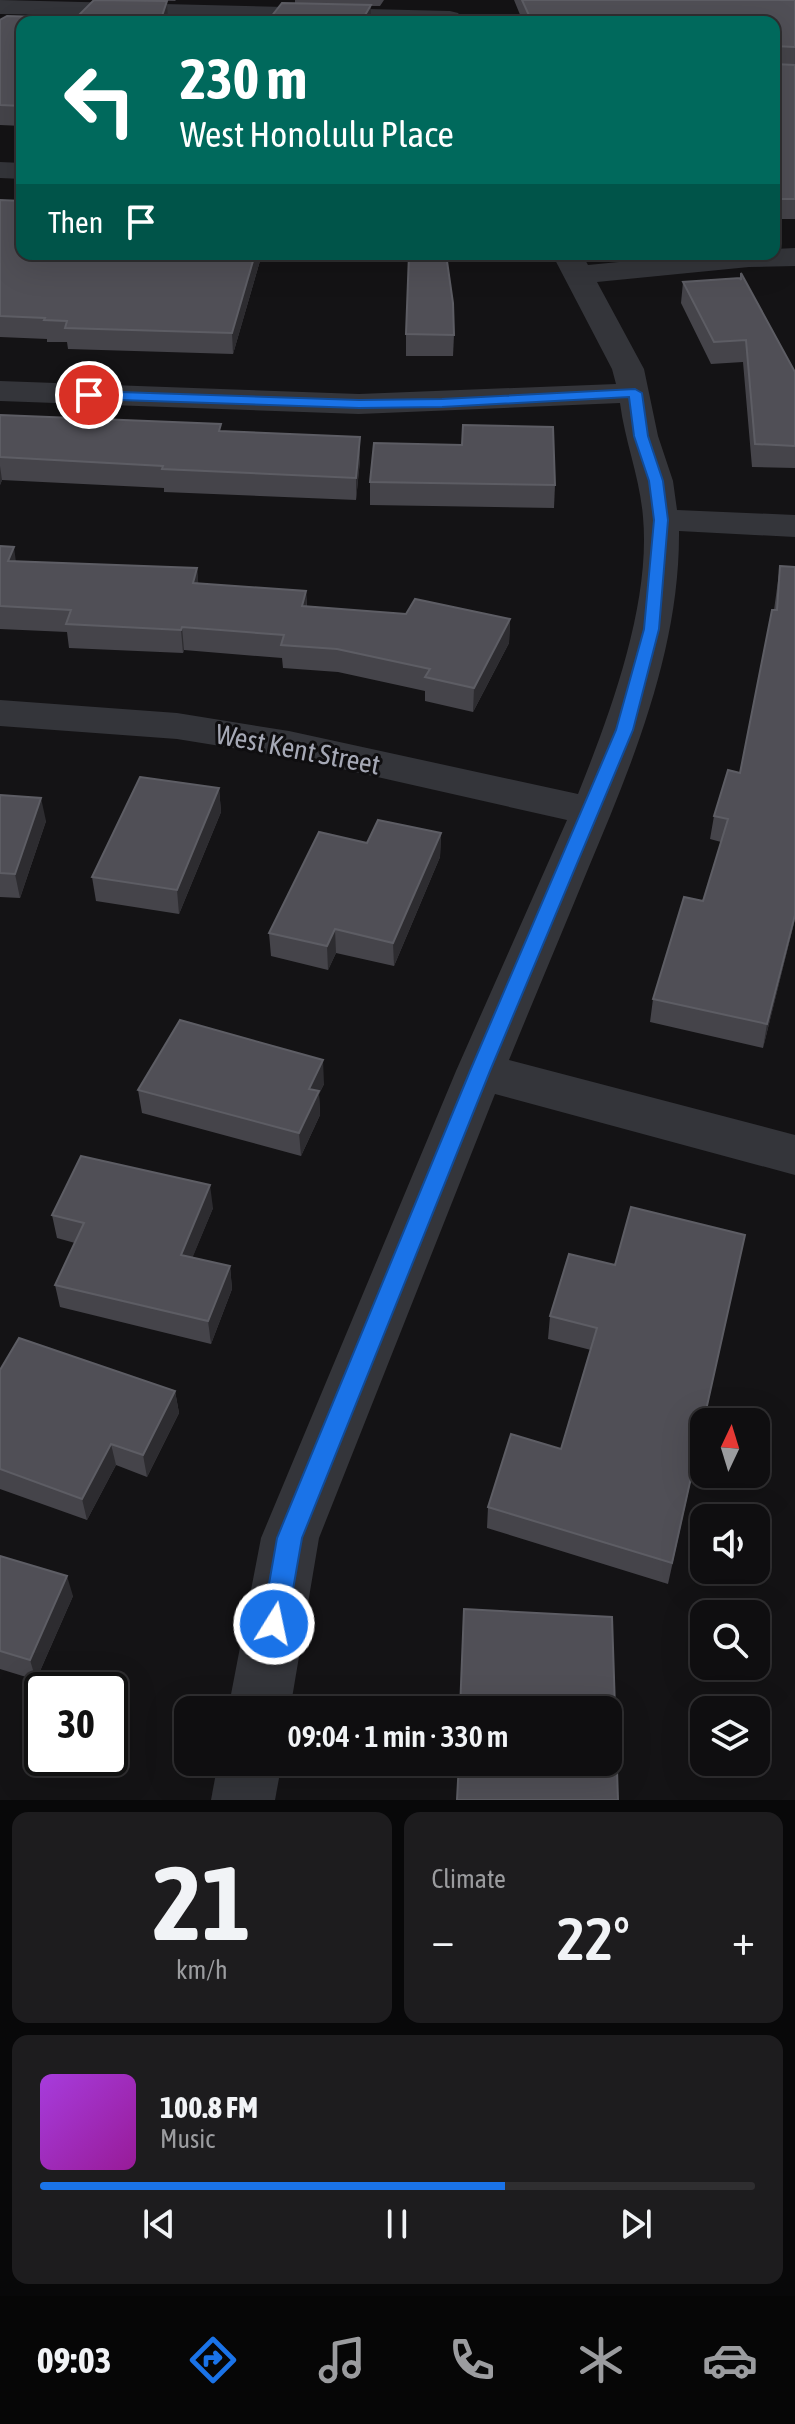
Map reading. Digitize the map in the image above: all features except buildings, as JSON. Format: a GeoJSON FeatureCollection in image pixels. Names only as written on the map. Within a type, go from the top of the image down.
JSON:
{"type":"FeatureCollection","features":[{"type":"Feature","properties":{"kind":"street"},"geometry":{"type":"LineString","coordinates":[[0,7],[60,4],[451,13]]}},
{"type":"Feature","properties":{"kind":"street"},"geometry":{"type":"LineString","coordinates":[[262,1696],[290,1538],[480,1071],[592,811],[624,730],[651,629],[661,557],[661,520],[656,481],[641,436],[635,393],[618,346],[574,264],[700,260]]}},
{"type":"Feature","properties":{"kind":"street"},"geometry":{"type":"LineString","coordinates":[[0,391],[359,404],[635,393]]}},
{"type":"Feature","properties":{"kind":"street"},"geometry":{"type":"LineString","coordinates":[[661,520],[795,526]]}},
{"type":"Feature","properties":{"kind":"street","name":"West Kent Street"},"geometry":{"type":"LineString","coordinates":[[0,713],[177,726],[289,744],[592,811]]}},
{"type":"Feature","properties":{"kind":"street"},"geometry":{"type":"LineString","coordinates":[[480,1071],[795,1155]]}},
{"type":"Feature","properties":{"kind":"street"},"geometry":{"type":"LineString","coordinates":[[243,1800],[247,1776]]}},
{"type":"Feature","properties":{"kind":"route"},"geometry":{"type":"LineString","coordinates":[[89,395],[359,404],[635,393],[641,436],[656,481],[661,520],[661,557],[655,605],[624,730],[480,1071],[290,1538],[274,1624]]}}]}
